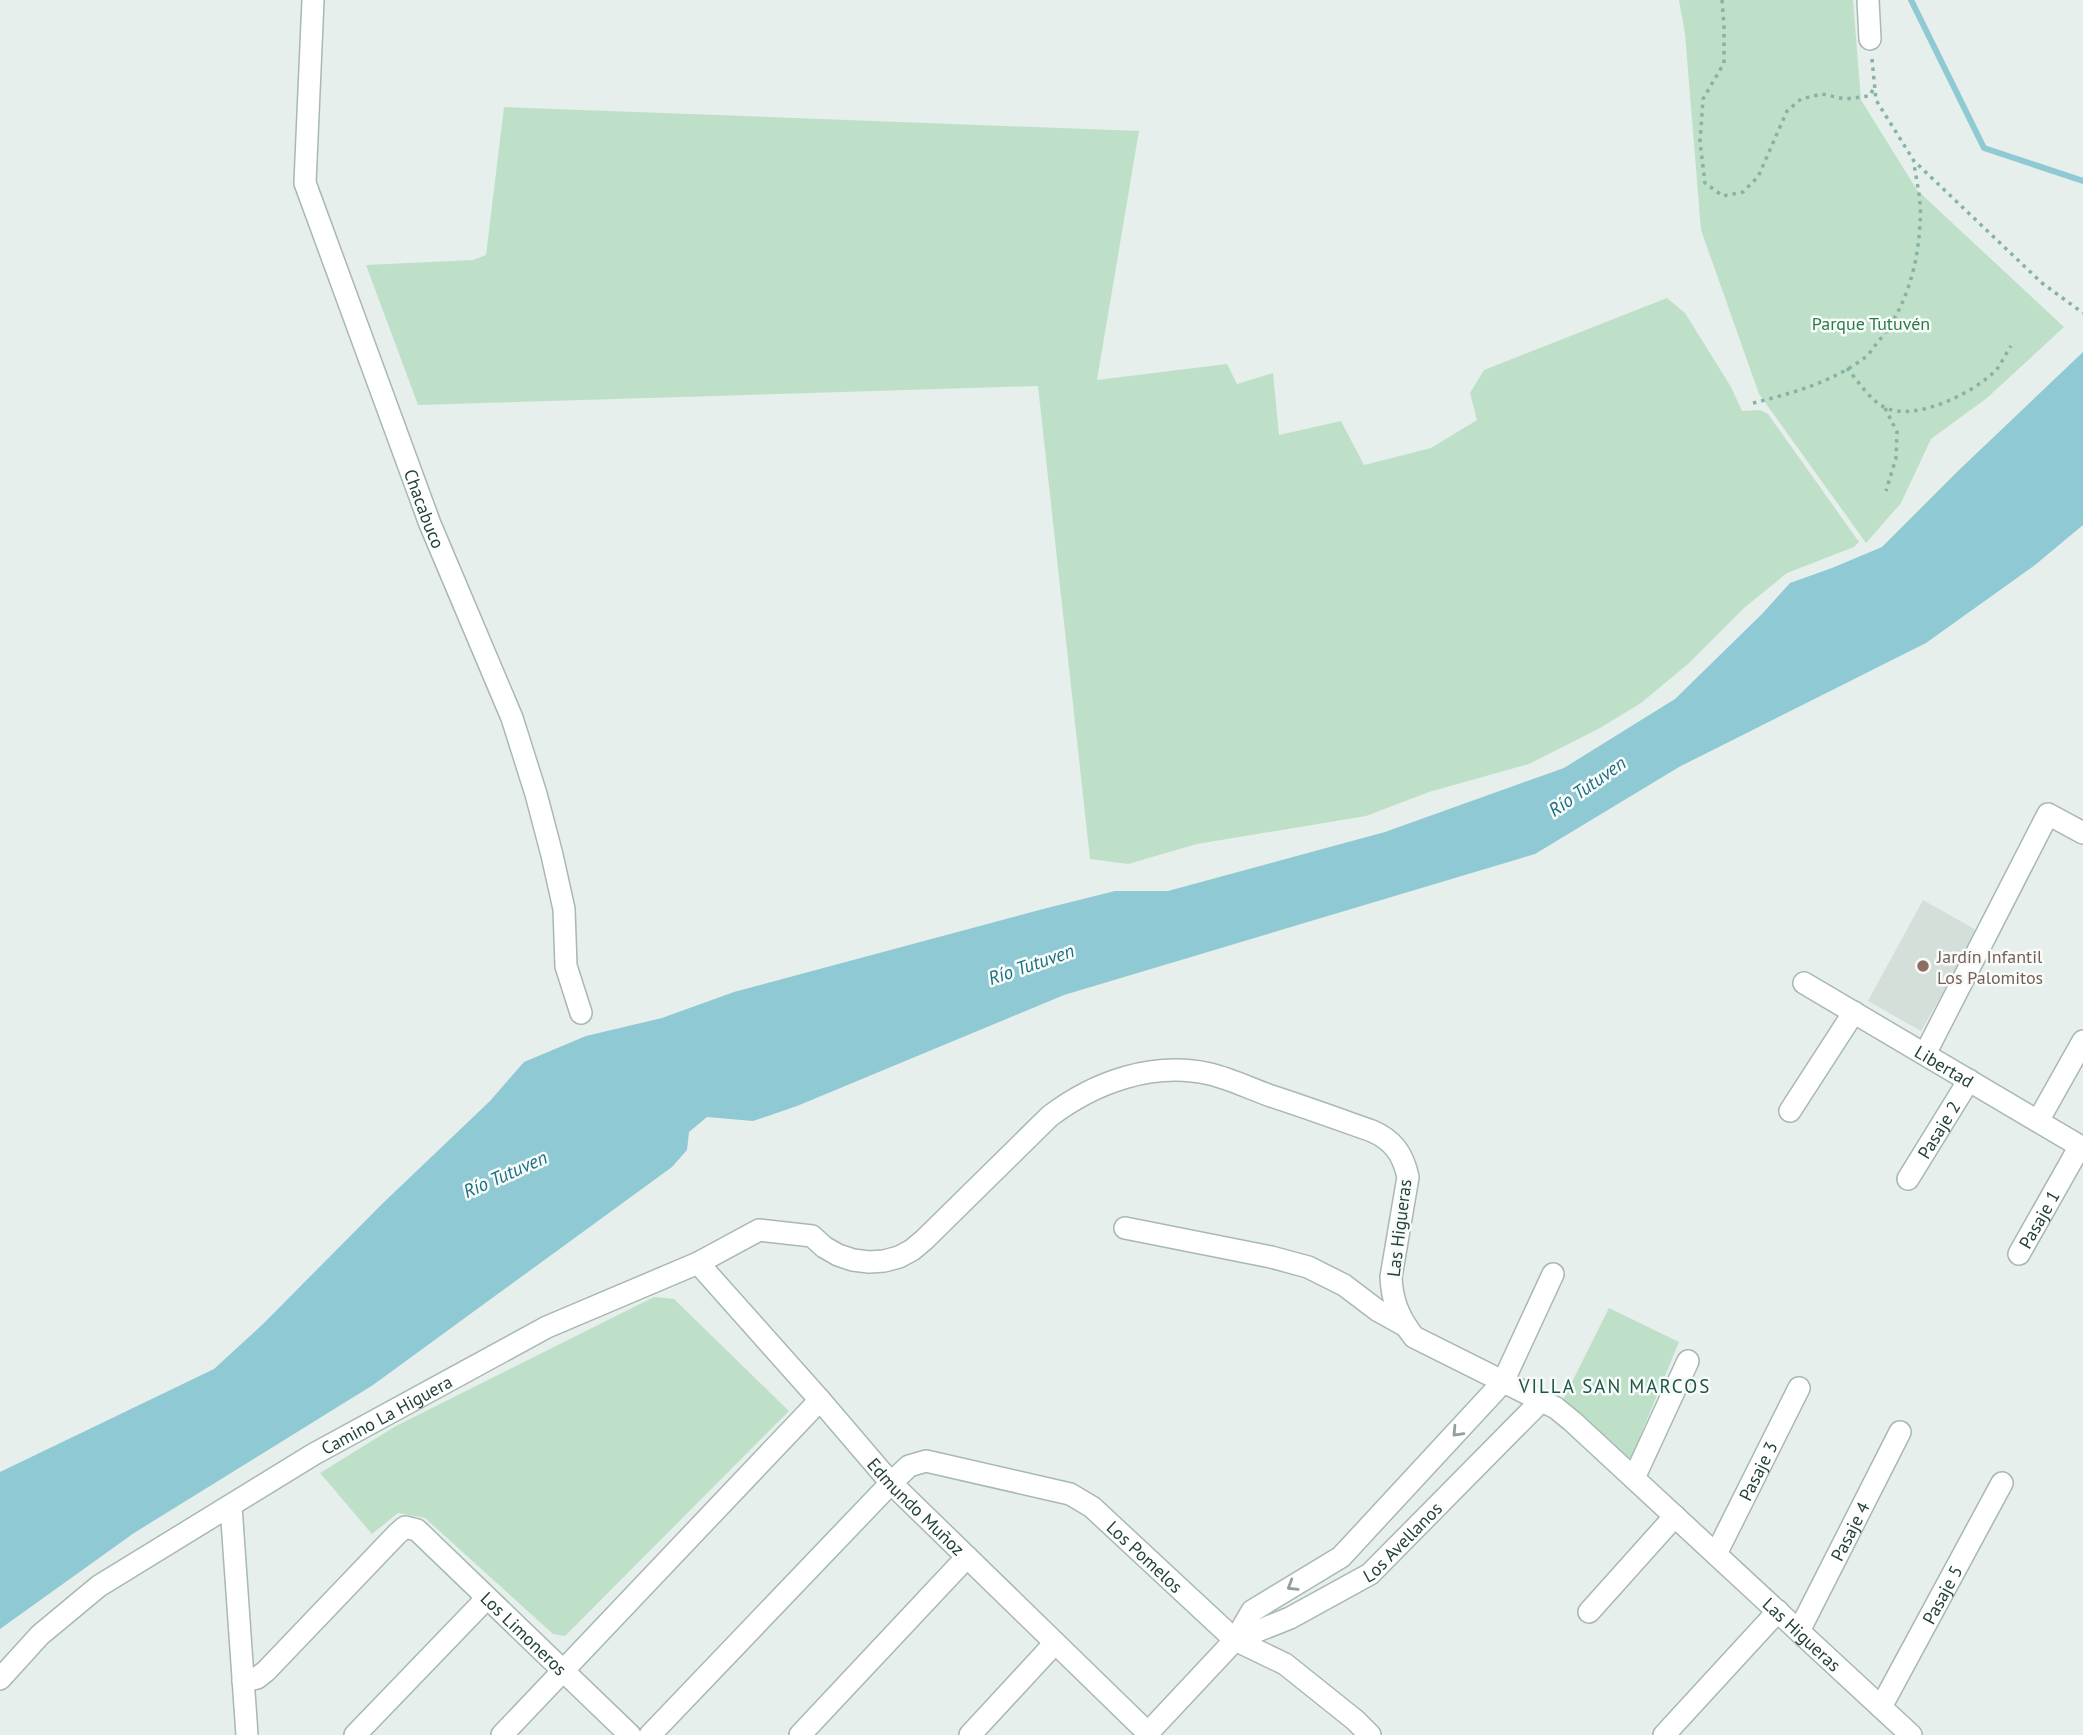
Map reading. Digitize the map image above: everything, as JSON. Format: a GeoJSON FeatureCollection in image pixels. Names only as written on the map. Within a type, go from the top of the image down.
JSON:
{"type":"FeatureCollection","features":[{"type":"Feature","properties":{"kind":"street","name":"Chacabuco"},"geometry":{"type":"LineString","coordinates":[[313,0],[305,183],[430,523],[512,718],[536,794],[555,869],[564,909],[566,966],[581,1013]]}},
{"type":"Feature","properties":{"kind":"street"},"geometry":{"type":"LineString","coordinates":[[1868,0],[1870,39]]}},
{"type":"Feature","properties":{"kind":"street"},"geometry":{"type":"LineString","coordinates":[[1925,1054],[2048,814],[2083,833]]}},
{"type":"Feature","properties":{"kind":"street","name":"Libertad"},"geometry":{"type":"LineString","coordinates":[[1804,983],[2081,1147]]}},
{"type":"Feature","properties":{"kind":"street"},"geometry":{"type":"LineString","coordinates":[[1790,1111],[1854,1012]]}},
{"type":"Feature","properties":{"kind":"street"},"geometry":{"type":"LineString","coordinates":[[2038,1121],[2083,1041]]}},
{"type":"Feature","properties":{"kind":"street","name":"Las Higueras"},"geometry":{"type":"LineString","coordinates":[[813,1236],[824,1247],[853,1260],[877,1261],[899,1257],[924,1240],[1050,1116],[1087,1092],[1128,1076],[1148,1072],[1211,1074],[1372,1131],[1393,1143],[1405,1164],[1408,1177],[1391,1277],[1394,1300],[1404,1325],[1414,1337],[1556,1408],[1911,1735]]}},
{"type":"Feature","properties":{"kind":"street","name":"Pasaje 2"},"geometry":{"type":"LineString","coordinates":[[1908,1179],[1969,1080]]}},
{"type":"Feature","properties":{"kind":"street","name":"Pasaje 1"},"geometry":{"type":"LineString","coordinates":[[2019,1254],[2081,1147]]}},
{"type":"Feature","properties":{"kind":"street"},"geometry":{"type":"LineString","coordinates":[[1125,1228],[1290,1261],[1325,1275],[1404,1325]]}},
{"type":"Feature","properties":{"kind":"street","name":"Camino La Higuera"},"geometry":{"type":"LineString","coordinates":[[0,1679],[40,1635],[99,1586],[314,1454],[547,1327],[698,1263],[758,1230],[813,1236]]}},
{"type":"Feature","properties":{"kind":"street","name":"Edmundo Muñoz"},"geometry":{"type":"LineString","coordinates":[[698,1263],[891,1483],[1148,1734]]}},
{"type":"Feature","properties":{"kind":"street"},"geometry":{"type":"LineString","coordinates":[[1503,1382],[1553,1274]]}},
{"type":"Feature","properties":{"kind":"street"},"geometry":{"type":"LineString","coordinates":[[1634,1478],[1688,1361]]}},
{"type":"Feature","properties":{"kind":"street","name":"Los Avellanos"},"geometry":{"type":"LineString","coordinates":[[1148,1734],[1235,1640],[1252,1611],[1341,1557],[1503,1382]]}},
{"type":"Feature","properties":{"kind":"street","name":"Pasaje 3"},"geometry":{"type":"LineString","coordinates":[[1716,1554],[1799,1388]]}},
{"type":"Feature","properties":{"kind":"street"},"geometry":{"type":"LineString","coordinates":[[502,1735],[820,1400]]}},
{"type":"Feature","properties":{"kind":"street","name":"Los Avellanos"},"geometry":{"type":"LineString","coordinates":[[1235,1640],[1290,1618],[1370,1574],[1541,1401]]}},
{"type":"Feature","properties":{"kind":"street","name":"Pasaje 4"},"geometry":{"type":"LineString","coordinates":[[1799,1631],[1900,1432]]}},
{"type":"Feature","properties":{"kind":"street","name":"Los Pomelos"},"geometry":{"type":"LineString","coordinates":[[650,1735],[891,1483],[909,1466],[926,1461],[1070,1494],[1092,1507],[1235,1640],[1285,1664],[1348,1727],[1370,1735]]}},
{"type":"Feature","properties":{"kind":"street","name":"Pasaje 5"},"geometry":{"type":"LineString","coordinates":[[1881,1707],[2002,1483]]}},
{"type":"Feature","properties":{"kind":"street"},"geometry":{"type":"LineString","coordinates":[[231,1506],[247,1735]]}},
{"type":"Feature","properties":{"kind":"street"},"geometry":{"type":"LineString","coordinates":[[1588,1612],[1675,1516]]}},
{"type":"Feature","properties":{"kind":"street","name":"Los Limoneros"},"geometry":{"type":"LineString","coordinates":[[243,1681],[257,1678],[266,1671],[405,1527],[417,1530],[630,1735]]}},
{"type":"Feature","properties":{"kind":"street"},"geometry":{"type":"LineString","coordinates":[[800,1735],[967,1557]]}},
{"type":"Feature","properties":{"kind":"street"},"geometry":{"type":"LineString","coordinates":[[355,1735],[487,1598]]}},
{"type":"Feature","properties":{"kind":"street"},"geometry":{"type":"LineString","coordinates":[[1664,1735],[1778,1611]]}},
{"type":"Feature","properties":{"kind":"street"},"geometry":{"type":"LineString","coordinates":[[970,1735],[1055,1643]]}},
{"type":"Feature","properties":{"kind":"path"},"geometry":{"type":"LineString","coordinates":[[1722,0],[1724,63],[1703,99],[1700,142],[1705,183],[1723,196],[1743,192],[1758,177],[1787,111],[1801,99],[1822,94],[1845,99],[1868,96],[1875,87]]}},
{"type":"Feature","properties":{"kind":"path"},"geometry":{"type":"LineString","coordinates":[[1870,39],[1876,100],[1914,162],[2042,283],[2083,313]]}},
{"type":"Feature","properties":{"kind":"path"},"geometry":{"type":"LineString","coordinates":[[1753,403],[1781,397],[1831,377],[1864,358],[1890,328],[1907,296],[1921,221],[1914,162]]}},
{"type":"Feature","properties":{"kind":"path"},"geometry":{"type":"LineString","coordinates":[[1885,408],[1903,412],[1930,408],[1968,392],[1997,369],[2011,346]]}},
{"type":"Feature","properties":{"kind":"path"},"geometry":{"type":"LineString","coordinates":[[1847,368],[1885,408],[1897,432],[1896,458],[1886,491]]}},
{"type":"Feature","properties":{"kind":"shaded area","name":"Jardín Infantil Los Palomitos"},"geometry":{"type":"Polygon","coordinates":[[[1923,900],[1978,931],[1921,1031],[1868,1001],[1923,900]]]}},
{"type":"Feature","properties":{"kind":"green space","name":"Parque Tutuvén"},"geometry":{"type":"Polygon","coordinates":[[[1679,0],[1853,0],[1861,100],[1917,190],[2064,327],[1987,398],[1931,439],[1901,503],[1866,543],[1759,394],[1701,230],[1685,34],[1679,0]]]}},
{"type":"Feature","properties":{"kind":"green space"},"geometry":{"type":"Polygon","coordinates":[[[504,107],[1139,131],[1097,380],[1227,364],[1237,384],[1273,373],[1279,435],[1341,421],[1364,465],[1431,448],[1477,420],[1470,393],[1484,370],[1667,298],[1685,313],[1731,387],[1742,411],[1760,410],[1768,414],[1859,542],[1854,547],[1787,573],[1744,608],[1688,664],[1641,703],[1600,728],[1529,764],[1429,792],[1366,816],[1197,844],[1128,864],[1090,859],[1038,386],[418,405],[366,265],[473,260],[486,255],[504,107]]]}},
{"type":"Feature","properties":{"kind":"green space"},"geometry":{"type":"Polygon","coordinates":[[[654,1297],[674,1299],[789,1411],[565,1636],[553,1634],[425,1518],[398,1513],[372,1534],[320,1473],[396,1426],[654,1297]]]}},
{"type":"Feature","properties":{"kind":"green space","name":"VILLA SAN MARCOS"},"geometry":{"type":"Polygon","coordinates":[[[1609,1308],[1679,1342],[1629,1463],[1562,1402],[1609,1308]]]}},
{"type":"Feature","properties":{"kind":"water","name":"Río Tutuven"},"geometry":{"type":"Polygon","coordinates":[[[2083,352],[2083,525],[2035,565],[1926,643],[1679,767],[1535,854],[1064,995],[797,1106],[753,1121],[707,1117],[689,1132],[687,1150],[672,1167],[373,1385],[134,1533],[0,1629],[0,1472],[214,1369],[490,1101],[524,1062],[586,1036],[662,1018],[734,992],[1047,908],[1115,891],[1168,891],[1385,832],[1564,768],[1675,699],[1790,583],[1882,547],[2083,352]]]}},
{"type":"Feature","properties":{"kind":"waterway"},"geometry":{"type":"LineString","coordinates":[[1911,0],[1984,148],[2083,181]]}},
{"type":"Feature","properties":{"kind":"place","name":"Jardín Infantil Los Palomitos"},"geometry":{"type":"Point","coordinates":[1923,966]}},
{"type":"Feature","properties":{"kind":"district","name":"VILLA SAN MARCOS"},"geometry":{"type":"Point","coordinates":[1615,1386]}}]}
